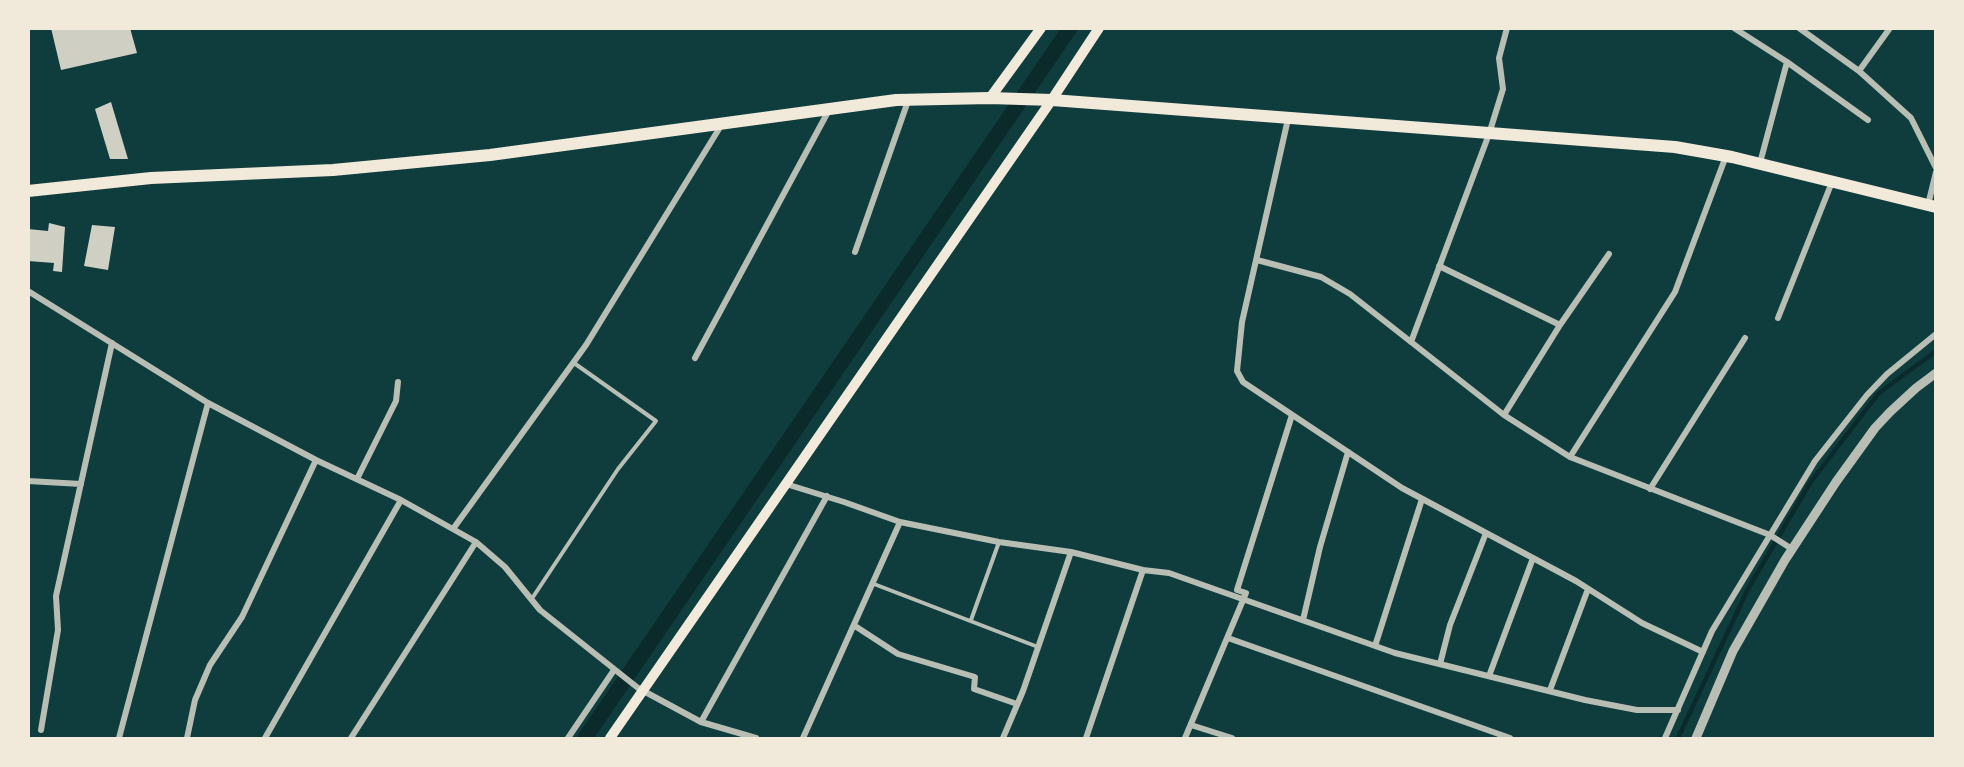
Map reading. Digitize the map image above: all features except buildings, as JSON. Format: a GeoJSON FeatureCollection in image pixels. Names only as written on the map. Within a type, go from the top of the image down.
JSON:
{"type":"FeatureCollection","features":[{"type":"Feature","properties":{"kind":"main road"},"geometry":{"type":"LineString","coordinates":[[990,98],[1041,28]]}},
{"type":"Feature","properties":{"kind":"main road"},"geometry":{"type":"LineString","coordinates":[[610,738],[640,690],[786,484],[1099,28]]}},
{"type":"Feature","properties":{"kind":"main road"},"geometry":{"type":"LineString","coordinates":[[28,191],[151,178],[333,170],[389,165],[490,155],[908,100],[990,98],[1047,104],[1675,147],[1760,163],[1932,206]]}},
{"type":"Feature","properties":{"kind":"street"},"geometry":{"type":"LineString","coordinates":[[1411,342],[1489,134],[1503,89],[1499,58],[1507,28]]}},
{"type":"Feature","properties":{"kind":"street"},"geometry":{"type":"LineString","coordinates":[[1734,28],[1787,62],[1868,120]]}},
{"type":"Feature","properties":{"kind":"street"},"geometry":{"type":"LineString","coordinates":[[1799,28],[1859,71],[1911,118],[1935,168]]}},
{"type":"Feature","properties":{"kind":"street"},"geometry":{"type":"LineString","coordinates":[[1859,71],[1890,28]]}},
{"type":"Feature","properties":{"kind":"street"},"geometry":{"type":"LineString","coordinates":[[1760,163],[1787,62]]}},
{"type":"Feature","properties":{"kind":"street"},"geometry":{"type":"LineString","coordinates":[[855,252],[908,100]]}},
{"type":"Feature","properties":{"kind":"street"},"geometry":{"type":"LineString","coordinates":[[695,358],[829,109]]}},
{"type":"Feature","properties":{"kind":"street"},"geometry":{"type":"LineString","coordinates":[[1287,119],[1242,322],[1237,371],[1243,382],[1402,488],[1533,558],[1642,623],[1702,652]]}},
{"type":"Feature","properties":{"kind":"street"},"geometry":{"type":"LineString","coordinates":[[453,529],[573,363],[723,124]]}},
{"type":"Feature","properties":{"kind":"street"},"geometry":{"type":"LineString","coordinates":[[1570,457],[1676,292],[1726,156]]}},
{"type":"Feature","properties":{"kind":"street"},"geometry":{"type":"LineString","coordinates":[[1932,206],[1935,172]]}},
{"type":"Feature","properties":{"kind":"street"},"geometry":{"type":"LineString","coordinates":[[1778,318],[1833,181]]}},
{"type":"Feature","properties":{"kind":"street"},"geometry":{"type":"LineString","coordinates":[[1504,415],[1560,325],[1609,254]]}},
{"type":"Feature","properties":{"kind":"street"},"geometry":{"type":"LineString","coordinates":[[1257,260],[1321,277],[1350,294],[1504,415],[1570,457],[1772,536],[1790,548]]}},
{"type":"Feature","properties":{"kind":"street"},"geometry":{"type":"LineString","coordinates":[[1439,266],[1560,325]]}},
{"type":"Feature","properties":{"kind":"street"},"geometry":{"type":"LineString","coordinates":[[28,291],[208,403],[316,460],[401,500],[476,542],[505,567],[540,610],[640,690],[701,722],[756,738]]}},
{"type":"Feature","properties":{"kind":"street"},"geometry":{"type":"LineString","coordinates":[[1665,738],[1712,631],[1772,536],[1815,461],[1867,395],[1887,374],[1935,334]]}},
{"type":"Feature","properties":{"kind":"street"},"geometry":{"type":"LineString","coordinates":[[1650,489],[1745,338]]}},
{"type":"Feature","properties":{"kind":"street"},"geometry":{"type":"LineString","coordinates":[[41,730],[58,630],[56,596],[112,343]]}},
{"type":"Feature","properties":{"kind":"street"},"geometry":{"type":"LineString","coordinates":[[1696,738],[1733,651],[1790,548],[1875,428],[1935,373]]}},
{"type":"Feature","properties":{"kind":"street"},"geometry":{"type":"LineString","coordinates":[[357,479],[396,401],[398,382]]}},
{"type":"Feature","properties":{"kind":"street"},"geometry":{"type":"LineString","coordinates":[[119,738],[208,403]]}},
{"type":"Feature","properties":{"kind":"street"},"geometry":{"type":"LineString","coordinates":[[1185,738],[1246,593],[1237,590],[1292,415]]}},
{"type":"Feature","properties":{"kind":"street"},"geometry":{"type":"LineString","coordinates":[[1303,620],[1320,547],[1348,452]]}},
{"type":"Feature","properties":{"kind":"street"},"geometry":{"type":"LineString","coordinates":[[187,738],[195,700],[210,665],[242,617],[316,460]]}},
{"type":"Feature","properties":{"kind":"street"},"geometry":{"type":"LineString","coordinates":[[28,481],[81,484]]}},
{"type":"Feature","properties":{"kind":"street"},"geometry":{"type":"LineString","coordinates":[[786,484],[900,522],[999,542],[1071,552],[1143,570],[1169,573],[1375,646],[1440,664],[1585,700],[1637,710],[1678,710]]}},
{"type":"Feature","properties":{"kind":"street"},"geometry":{"type":"LineString","coordinates":[[701,722],[827,496]]}},
{"type":"Feature","properties":{"kind":"street"},"geometry":{"type":"LineString","coordinates":[[1375,646],[1422,499]]}},
{"type":"Feature","properties":{"kind":"street"},"geometry":{"type":"LineString","coordinates":[[265,738],[401,500]]}},
{"type":"Feature","properties":{"kind":"street"},"geometry":{"type":"LineString","coordinates":[[803,738],[900,522]]}},
{"type":"Feature","properties":{"kind":"street"},"geometry":{"type":"LineString","coordinates":[[1440,664],[1450,625],[1486,533]]}},
{"type":"Feature","properties":{"kind":"street"},"geometry":{"type":"LineString","coordinates":[[351,738],[476,542]]}},
{"type":"Feature","properties":{"kind":"street"},"geometry":{"type":"LineString","coordinates":[[1003,738],[1071,552]]}},
{"type":"Feature","properties":{"kind":"street"},"geometry":{"type":"LineString","coordinates":[[1489,676],[1533,558]]}},
{"type":"Feature","properties":{"kind":"street"},"geometry":{"type":"LineString","coordinates":[[1086,738],[1143,570]]}},
{"type":"Feature","properties":{"kind":"street"},"geometry":{"type":"LineString","coordinates":[[1550,690],[1588,589]]}},
{"type":"Feature","properties":{"kind":"street"},"geometry":{"type":"LineString","coordinates":[[855,626],[898,654],[975,677],[974,689],[1017,704]]}},
{"type":"Feature","properties":{"kind":"street"},"geometry":{"type":"LineString","coordinates":[[1228,638],[1510,738]]}},
{"type":"Feature","properties":{"kind":"street"},"geometry":{"type":"LineString","coordinates":[[568,738],[614,670]]}},
{"type":"Feature","properties":{"kind":"street"},"geometry":{"type":"LineString","coordinates":[[1191,724],[1232,738]]}},
{"type":"Feature","properties":{"kind":"lane"},"geometry":{"type":"LineString","coordinates":[[531,600],[618,469],[656,421],[573,363]]}},
{"type":"Feature","properties":{"kind":"lane"},"geometry":{"type":"LineString","coordinates":[[971,620],[999,542]]}},
{"type":"Feature","properties":{"kind":"lane"},"geometry":{"type":"LineString","coordinates":[[874,584],[1038,647]]}},
{"type":"Feature","properties":{"kind":"waterway"},"geometry":{"type":"LineString","coordinates":[[585,738],[1070,28]]}},
{"type":"Feature","properties":{"kind":"waterway"},"geometry":{"type":"LineString","coordinates":[[1678,738],[1748,589],[1810,483],[1878,394],[1936,351]]}}]}
